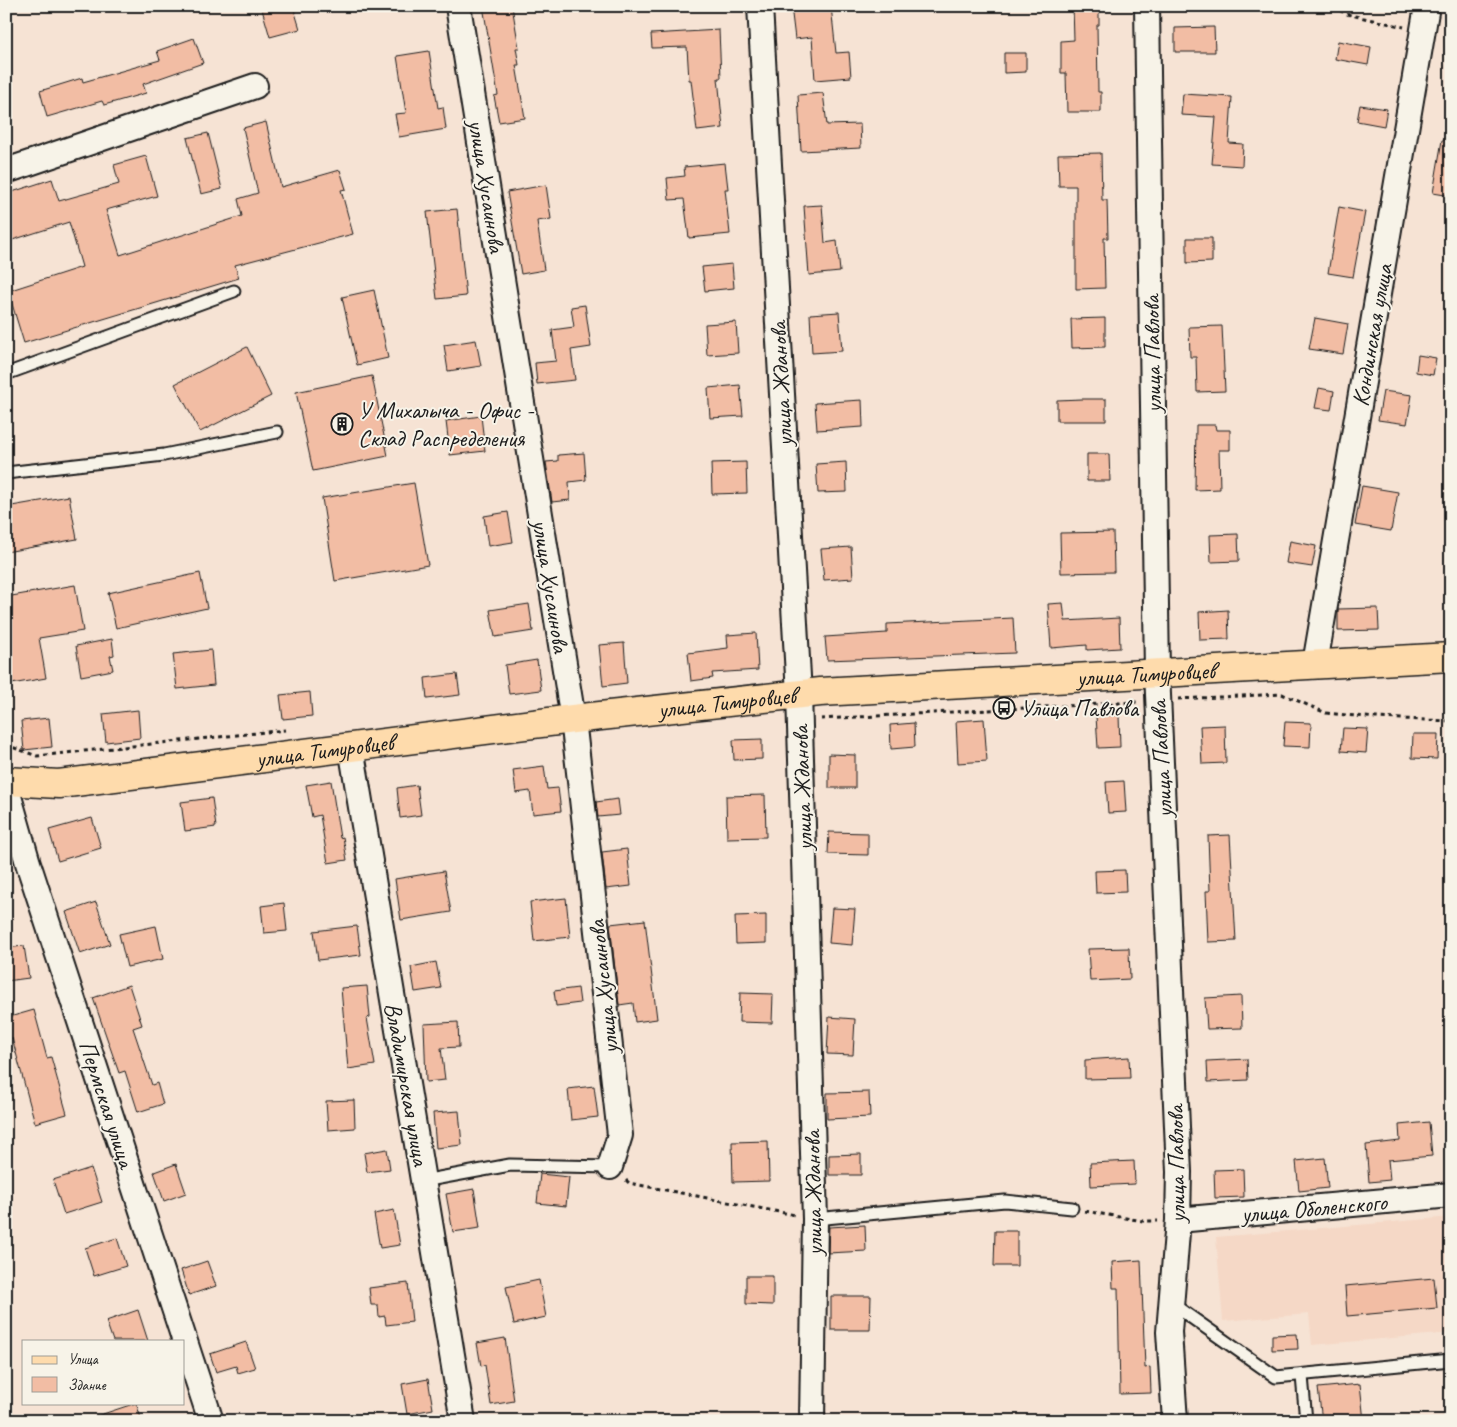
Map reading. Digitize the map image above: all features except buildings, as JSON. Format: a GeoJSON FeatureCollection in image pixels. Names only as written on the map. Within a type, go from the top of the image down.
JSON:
{"type":"FeatureCollection","features":[{"type":"Feature","properties":{"kind":"main road","name":"улица Тимуровцев"},"geometry":{"type":"LineString","coordinates":[[6,781],[58,784],[573,719],[800,707],[1158,672],[1451,656]]}},
{"type":"Feature","properties":{"kind":"street","name":"улица Хусаинова"},"geometry":{"type":"LineString","coordinates":[[458,6],[573,719],[620,1135],[610,1167]]}},
{"type":"Feature","properties":{"kind":"street","name":"улица Жданова"},"geometry":{"type":"LineString","coordinates":[[760,6],[800,707],[815,1219],[812,1421]]}},
{"type":"Feature","properties":{"kind":"street","name":"улица Павлова"},"geometry":{"type":"LineString","coordinates":[[1146,6],[1158,672],[1179,1172],[1178,1220],[1169,1332],[1175,1421]]}},
{"type":"Feature","properties":{"kind":"street","name":"Кондинская улица"},"geometry":{"type":"LineString","coordinates":[[1315,664],[1427,6]]}},
{"type":"Feature","properties":{"kind":"street"},"geometry":{"type":"LineString","coordinates":[[6,171],[255,86]]}},
{"type":"Feature","properties":{"kind":"street","name":"Владимирская улица"},"geometry":{"type":"LineString","coordinates":[[351,747],[463,1421]]}},
{"type":"Feature","properties":{"kind":"street","name":"Пермская улица"},"geometry":{"type":"LineString","coordinates":[[6,786],[28,863],[184,1340]]}},
{"type":"Feature","properties":{"kind":"street","name":"улица Оболенского"},"geometry":{"type":"LineString","coordinates":[[1178,1220],[1451,1195]]}},
{"type":"Feature","properties":{"kind":"street","name":"Пермская улица"},"geometry":{"type":"LineString","coordinates":[[185,1342],[211,1421]]}},
{"type":"Feature","properties":{"kind":"lane"},"geometry":{"type":"LineString","coordinates":[[6,374],[234,290]]}},
{"type":"Feature","properties":{"kind":"lane"},"geometry":{"type":"LineString","coordinates":[[6,473],[164,455],[277,432]]}},
{"type":"Feature","properties":{"kind":"lane"},"geometry":{"type":"LineString","coordinates":[[423,1181],[510,1165],[610,1167]]}},
{"type":"Feature","properties":{"kind":"lane"},"geometry":{"type":"LineString","coordinates":[[815,1219],[1005,1201],[1072,1208]]}},
{"type":"Feature","properties":{"kind":"lane"},"geometry":{"type":"LineString","coordinates":[[1171,1303],[1276,1378],[1451,1360]]}},
{"type":"Feature","properties":{"kind":"lane"},"geometry":{"type":"LineString","coordinates":[[1302,1376],[1306,1421]]}},
{"type":"Feature","properties":{"kind":"path"},"geometry":{"type":"LineString","coordinates":[[1334,6],[1346,14],[1424,32]]}},
{"type":"Feature","properties":{"kind":"path"},"geometry":{"type":"LineString","coordinates":[[800,707],[1159,700],[1282,694],[1326,713],[1376,718],[1451,721]]}},
{"type":"Feature","properties":{"kind":"path"},"geometry":{"type":"LineString","coordinates":[[610,1167],[629,1183],[815,1219]]}},
{"type":"Feature","properties":{"kind":"path"},"geometry":{"type":"LineString","coordinates":[[1072,1208],[1142,1221],[1178,1220]]}},
{"type":"Feature","properties":{"kind":"shaded area"},"geometry":{"type":"Polygon","coordinates":[[[1451,1217],[1451,1333],[1312,1345],[1309,1314],[1223,1321],[1216,1237],[1451,1217]]]}},
{"type":"Feature","properties":{"kind":"place","name":"У Михалыча - Офис - Склад Распределения"},"geometry":{"type":"Point","coordinates":[342,424]}},
{"type":"Feature","properties":{"kind":"place","name":"Улица Павлова"},"geometry":{"type":"Point","coordinates":[1004,708]}}]}
